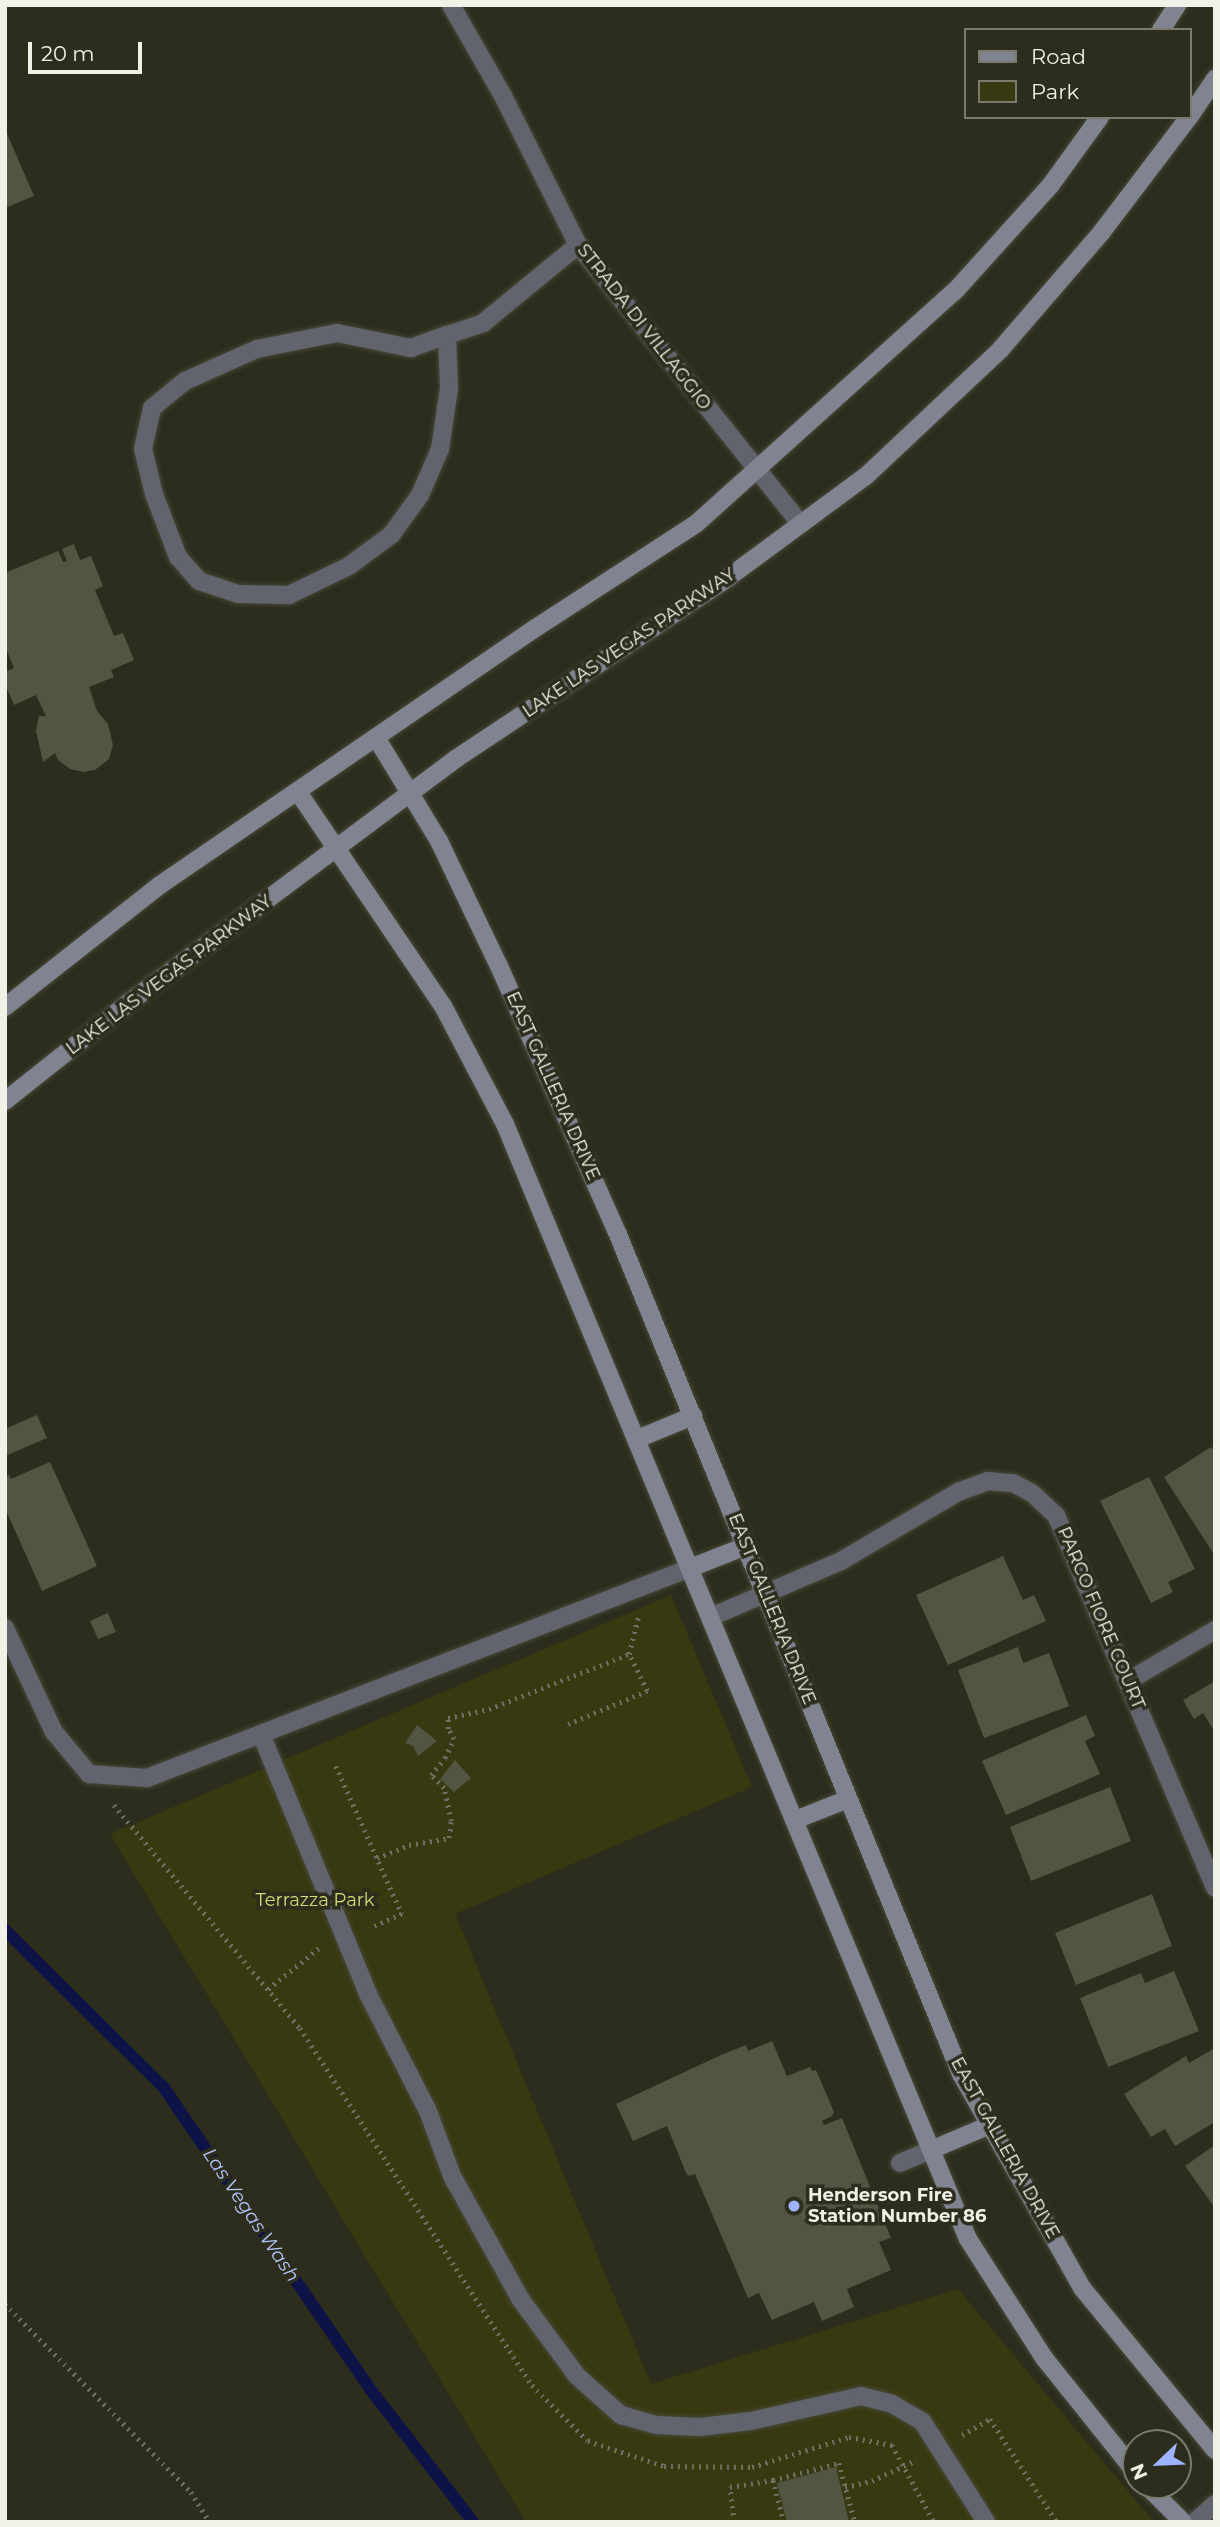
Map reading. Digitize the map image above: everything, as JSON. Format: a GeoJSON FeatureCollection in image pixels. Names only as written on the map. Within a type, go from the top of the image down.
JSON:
{"type":"FeatureCollection","features":[{"type":"Feature","properties":{"kind":"main road"},"geometry":{"type":"LineString","coordinates":[[1162,28],[1177,5]]}},
{"type":"Feature","properties":{"kind":"main road","name":"LAKE LAS VEGAS PARKWAY"},"geometry":{"type":"LineString","coordinates":[[1192,114],[1215,79]]}},
{"type":"Feature","properties":{"kind":"main road"},"geometry":{"type":"LineString","coordinates":[[5,1007],[160,885],[534,629],[697,523],[955,291],[1050,186],[1099,119]]}},
{"type":"Feature","properties":{"kind":"main road","name":"LAKE LAS VEGAS PARKWAY"},"geometry":{"type":"LineString","coordinates":[[5,1101],[123,1007],[410,793],[706,593],[866,476],[1000,350],[1101,233],[1188,119]]}},
{"type":"Feature","properties":{"kind":"main road","name":"EAST GALLERIA DRIVE"},"geometry":{"type":"LineString","coordinates":[[377,739],[439,841],[505,979],[617,1232],[961,2074],[1082,2288],[1215,2450]]}},
{"type":"Feature","properties":{"kind":"main road"},"geometry":{"type":"LineString","coordinates":[[298,792],[338,847],[443,1006],[505,1124],[968,2239],[1044,2358],[1122,2456]]}},
{"type":"Feature","properties":{"kind":"main road"},"geometry":{"type":"LineString","coordinates":[[636,1439],[693,1416]]}},
{"type":"Feature","properties":{"kind":"main road"},"geometry":{"type":"LineString","coordinates":[[690,1568],[746,1546]]}},
{"type":"Feature","properties":{"kind":"main road"},"geometry":{"type":"LineString","coordinates":[[795,1820],[848,1799]]}},
{"type":"Feature","properties":{"kind":"main road"},"geometry":{"type":"LineString","coordinates":[[931,2150],[990,2125]]}},
{"type":"Feature","properties":{"kind":"main road"},"geometry":{"type":"LineString","coordinates":[[1160,2499],[1183,2522]]}},
{"type":"Feature","properties":{"kind":"street","name":"STRADA DI VILLAGGIO"},"geometry":{"type":"LineString","coordinates":[[451,5],[502,94],[578,245],[801,524]]}},
{"type":"Feature","properties":{"kind":"street"},"geometry":{"type":"LineString","coordinates":[[447,335],[449,388],[440,449],[420,495],[391,535],[349,566],[289,595],[237,594],[199,581],[178,557],[155,494],[143,449],[152,408],[185,381],[257,349],[337,333],[411,348],[447,335],[483,323],[578,245]]}},
{"type":"Feature","properties":{"kind":"street","name":"PARCO FIORE COURT"},"geometry":{"type":"LineString","coordinates":[[711,1617],[841,1560],[958,1492],[988,1480],[1013,1483],[1032,1493],[1056,1515],[1215,1886]]}},
{"type":"Feature","properties":{"kind":"street"},"geometry":{"type":"LineString","coordinates":[[5,1628],[54,1732],[89,1774],[146,1778],[690,1568]]}},
{"type":"Feature","properties":{"kind":"street"},"geometry":{"type":"LineString","coordinates":[[1128,1681],[1215,1630]]}},
{"type":"Feature","properties":{"kind":"street"},"geometry":{"type":"LineString","coordinates":[[261,1734],[368,1994],[428,2110],[452,2176],[521,2300],[577,2376],[621,2415],[657,2425],[700,2427],[751,2421],[860,2396],[892,2404],[922,2421],[986,2522]]}},
{"type":"Feature","properties":{"kind":"street"},"geometry":{"type":"LineString","coordinates":[[900,2163],[931,2150]]}},
{"type":"Feature","properties":{"kind":"street"},"geometry":{"type":"LineString","coordinates":[[1195,2522],[1215,2504]]}},
{"type":"Feature","properties":{"kind":"path"},"geometry":{"type":"LineString","coordinates":[[568,1724],[647,1691],[629,1654],[639,1614]]}},
{"type":"Feature","properties":{"kind":"path"},"geometry":{"type":"LineString","coordinates":[[377,1858],[409,1845],[449,1838],[451,1821],[444,1788],[431,1775],[445,1758],[454,1739],[448,1729],[448,1718],[489,1709],[629,1654]]}},
{"type":"Feature","properties":{"kind":"path"},"geometry":{"type":"LineString","coordinates":[[336,1766],[402,1914],[366,1930]]}},
{"type":"Feature","properties":{"kind":"path"},"geometry":{"type":"LineString","coordinates":[[268,1989],[323,1945]]}},
{"type":"Feature","properties":{"kind":"path"},"geometry":{"type":"LineString","coordinates":[[5,2304],[191,2492],[210,2522]]}},
{"type":"Feature","properties":{"kind":"path"},"geometry":{"type":"LineString","coordinates":[[958,2437],[990,2419],[1057,2522]]}},
{"type":"Feature","properties":{"kind":"path"},"geometry":{"type":"LineString","coordinates":[[845,2487],[873,2482],[920,2458]]}},
{"type":"Feature","properties":{"kind":"path"},"geometry":{"type":"LineString","coordinates":[[734,2522],[730,2487],[773,2480],[839,2463],[855,2522]]}},
{"type":"Feature","properties":{"kind":"path"},"geometry":{"type":"LineString","coordinates":[[773,2480],[784,2522]]}},
{"type":"Feature","properties":{"kind":"green space","name":"Terrazza Park"},"geometry":{"type":"Polygon","coordinates":[[[671,1595],[752,1787],[455,1914],[651,2384],[958,2289],[1122,2484],[1122,2499],[1135,2499],[1154,2522],[526,2522],[110,1834],[671,1595]]]}},
{"type":"Feature","properties":{"kind":"building"},"geometry":{"type":"Polygon","coordinates":[[[5,129],[34,196],[5,208],[5,129]]]}},
{"type":"Feature","properties":{"kind":"building"},"geometry":{"type":"Polygon","coordinates":[[[74,544],[80,560],[91,556],[103,586],[95,590],[114,636],[123,633],[134,660],[111,670],[114,677],[89,687],[97,711],[108,724],[113,745],[109,759],[95,770],[83,772],[70,769],[58,760],[55,753],[43,762],[36,731],[39,716],[46,716],[36,695],[14,705],[5,684],[5,672],[14,668],[5,646],[5,573],[58,551],[63,562],[67,561],[62,549],[74,544]]]}},
{"type":"Feature","properties":{"kind":"building"},"geometry":{"type":"Polygon","coordinates":[[[37,1415],[47,1438],[5,1456],[5,1429],[37,1415]]]}},
{"type":"Feature","properties":{"kind":"building"},"geometry":{"type":"Polygon","coordinates":[[[1211,1447],[1215,1452],[1215,1556],[1164,1477],[1211,1447]]]}},
{"type":"Feature","properties":{"kind":"building"},"geometry":{"type":"Polygon","coordinates":[[[50,1462],[97,1566],[42,1591],[5,1508],[5,1477],[9,1475],[11,1479],[50,1462]]]}},
{"type":"Feature","properties":{"kind":"building"},"geometry":{"type":"Polygon","coordinates":[[[1149,1477],[1195,1569],[1168,1582],[1173,1592],[1151,1603],[1100,1501],[1149,1477]]]}},
{"type":"Feature","properties":{"kind":"building"},"geometry":{"type":"Polygon","coordinates":[[[1003,1556],[1023,1600],[1034,1595],[1046,1621],[948,1665],[916,1595],[1003,1556]]]}},
{"type":"Feature","properties":{"kind":"building"},"geometry":{"type":"Polygon","coordinates":[[[108,1613],[116,1632],[98,1639],[90,1621],[108,1613]]]}},
{"type":"Feature","properties":{"kind":"building"},"geometry":{"type":"Polygon","coordinates":[[[1018,1647],[1023,1663],[1049,1653],[1069,1706],[984,1738],[958,1670],[1018,1647]]]}},
{"type":"Feature","properties":{"kind":"building"},"geometry":{"type":"Polygon","coordinates":[[[1215,1681],[1215,1732],[1203,1713],[1194,1719],[1183,1700],[1215,1681]]]}},
{"type":"Feature","properties":{"kind":"building"},"geometry":{"type":"Polygon","coordinates":[[[1086,1715],[1095,1736],[1085,1741],[1100,1774],[1006,1815],[982,1761],[1086,1715]]]}},
{"type":"Feature","properties":{"kind":"building"},"geometry":{"type":"Polygon","coordinates":[[[417,1725],[437,1741],[418,1756],[413,1746],[405,1743],[417,1725]]]}},
{"type":"Feature","properties":{"kind":"building"},"geometry":{"type":"Polygon","coordinates":[[[455,1760],[471,1778],[454,1792],[440,1779],[455,1760]]]}},
{"type":"Feature","properties":{"kind":"building"},"geometry":{"type":"Polygon","coordinates":[[[1110,1787],[1131,1841],[1031,1881],[1010,1827],[1110,1787]]]}},
{"type":"Feature","properties":{"kind":"building"},"geometry":{"type":"Polygon","coordinates":[[[1152,1894],[1172,1946],[1076,1985],[1055,1933],[1152,1894]]]}},
{"type":"Feature","properties":{"kind":"building"},"geometry":{"type":"Polygon","coordinates":[[[1174,1971],[1199,2031],[1108,2067],[1080,1998],[1141,1973],[1145,1983],[1174,1971]]]}},
{"type":"Feature","properties":{"kind":"building","name":"Henderson Fire Station Number 86"},"geometry":{"type":"Polygon","coordinates":[[[772,2041],[787,2076],[810,2067],[812,2071],[816,2070],[834,2112],[822,2121],[824,2125],[842,2118],[891,2238],[879,2242],[891,2270],[847,2289],[854,2307],[822,2321],[814,2302],[772,2320],[759,2293],[748,2298],[695,2174],[689,2176],[686,2173],[667,2126],[633,2141],[616,2104],[721,2055],[746,2045],[748,2051],[772,2041]]]}},
{"type":"Feature","properties":{"kind":"building"},"geometry":{"type":"Polygon","coordinates":[[[1215,2048],[1215,2122],[1175,2146],[1165,2129],[1151,2137],[1124,2094],[1186,2056],[1189,2063],[1215,2048]]]}},
{"type":"Feature","properties":{"kind":"building"},"geometry":{"type":"Polygon","coordinates":[[[1215,2145],[1215,2208],[1185,2166],[1215,2145]]]}},
{"type":"Feature","properties":{"kind":"building"},"geometry":{"type":"Polygon","coordinates":[[[836,2467],[849,2522],[787,2522],[777,2483],[836,2467]]]}},
{"type":"Feature","properties":{"kind":"waterway","name":"Las Vegas Wash"},"geometry":{"type":"LineString","coordinates":[[5,1930],[164,2088],[370,2389],[473,2522]]}},
{"type":"Feature","properties":{"kind":"place","name":"Henderson Fire Station Number 86"},"geometry":{"type":"Point","coordinates":[794,2206]}}]}
